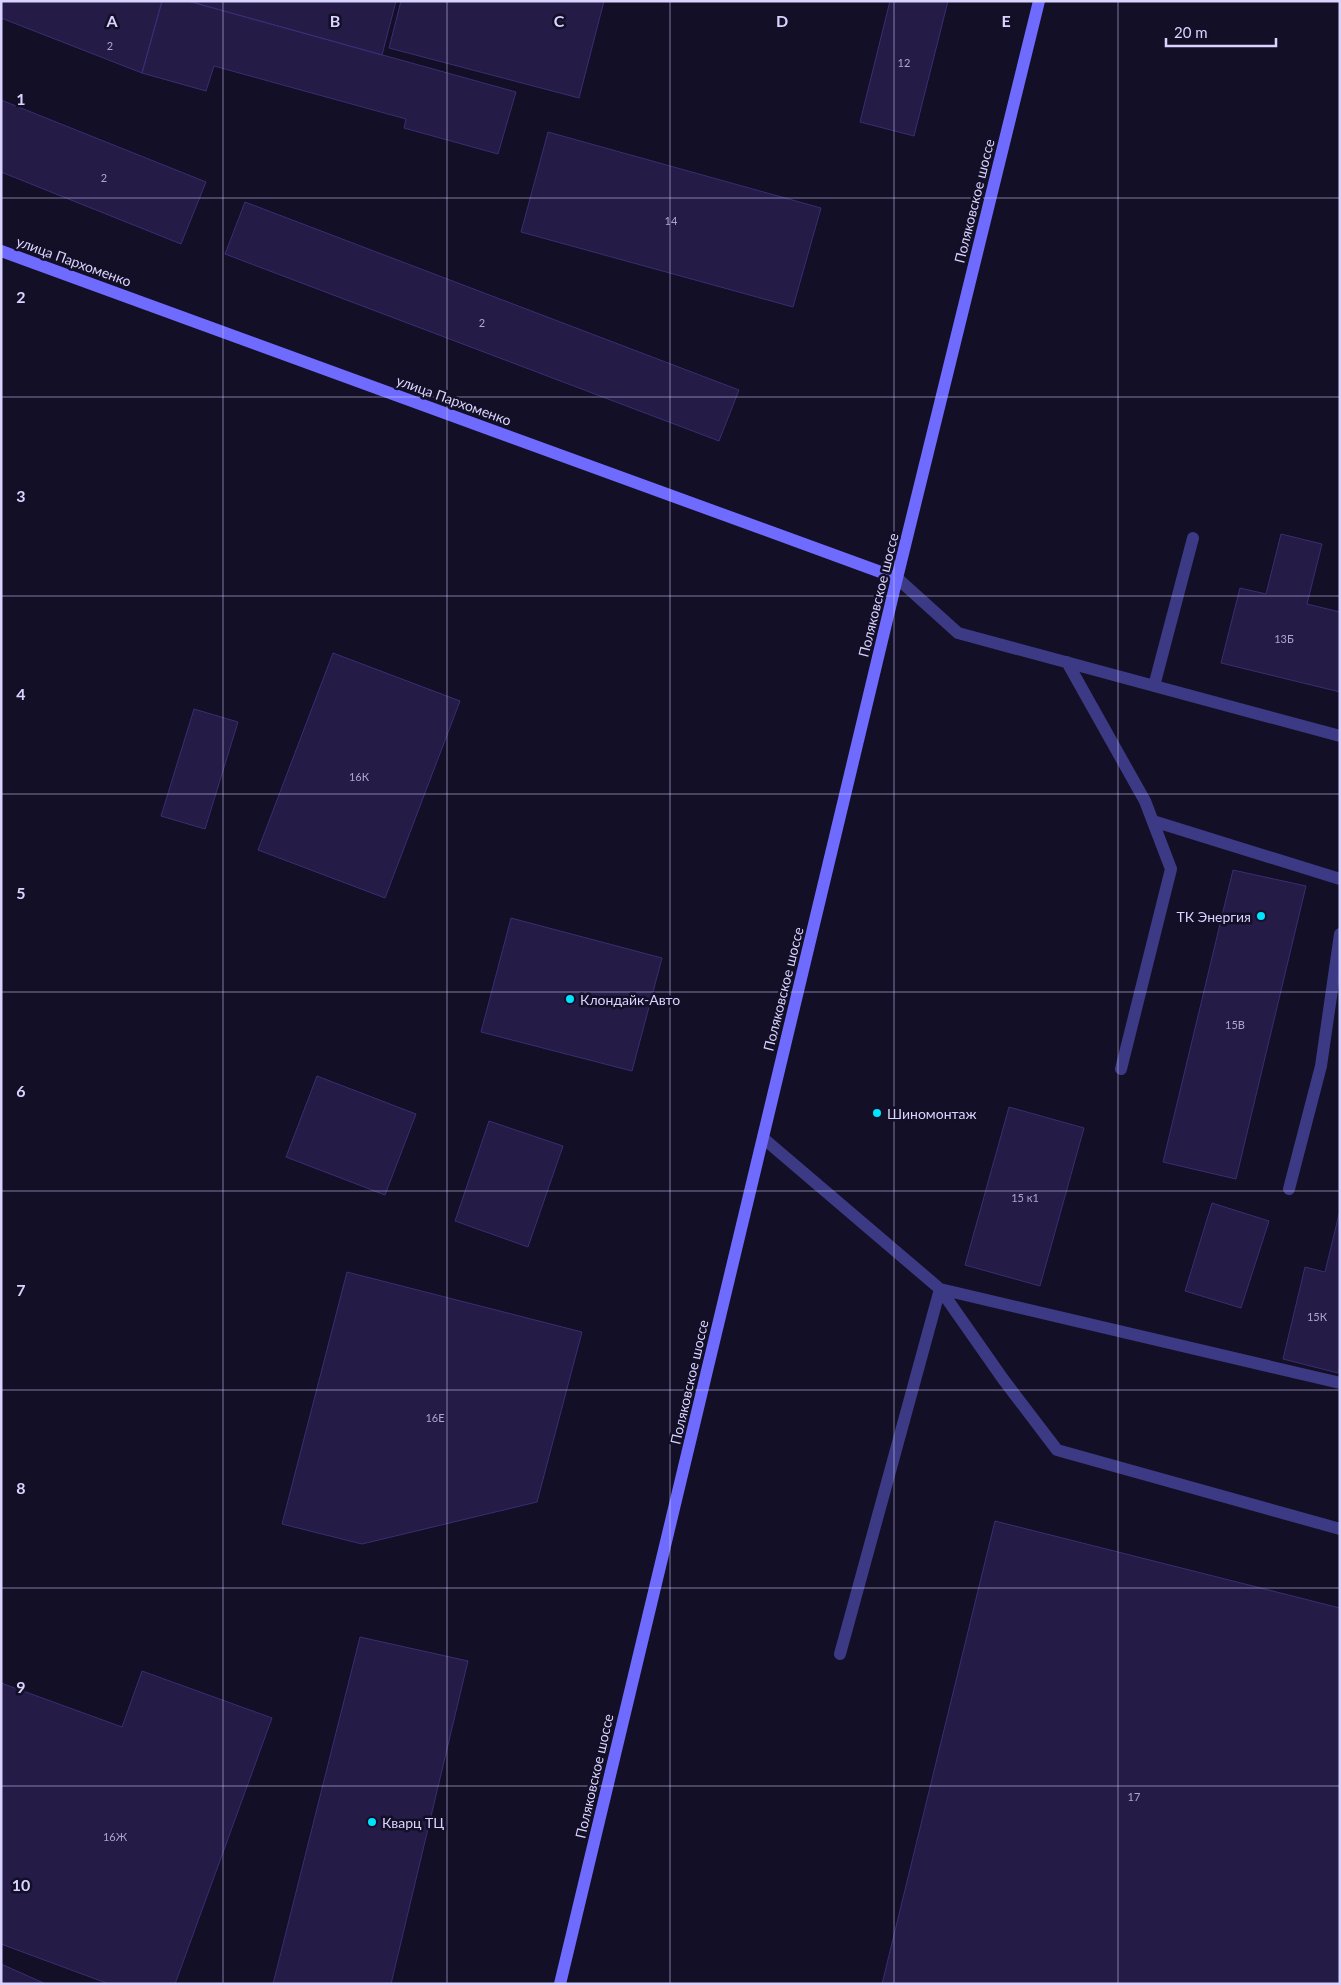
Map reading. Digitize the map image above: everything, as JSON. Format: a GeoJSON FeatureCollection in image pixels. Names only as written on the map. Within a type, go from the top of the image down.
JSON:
{"type":"FeatureCollection","features":[{"type":"Feature","properties":{"kind":"main road","name":"Поляковское шоссе"},"geometry":{"type":"LineString","coordinates":[[560,1984],[897,578],[1039,1]]}},
{"type":"Feature","properties":{"kind":"main road","name":"улица Пархоменко"},"geometry":{"type":"LineString","coordinates":[[1,251],[897,578]]}},
{"type":"Feature","properties":{"kind":"lane"},"geometry":{"type":"LineString","coordinates":[[1154,686],[1193,538]]}},
{"type":"Feature","properties":{"kind":"lane"},"geometry":{"type":"LineString","coordinates":[[897,578],[958,633],[1340,736]]}},
{"type":"Feature","properties":{"kind":"lane"},"geometry":{"type":"LineString","coordinates":[[1067,662],[1145,801],[1171,869],[1121,1069]]}},
{"type":"Feature","properties":{"kind":"lane"},"geometry":{"type":"LineString","coordinates":[[1153,821],[1340,879]]}},
{"type":"Feature","properties":{"kind":"lane"},"geometry":{"type":"LineString","coordinates":[[1289,1189],[1320,1066],[1340,934]]}},
{"type":"Feature","properties":{"kind":"lane"},"geometry":{"type":"LineString","coordinates":[[763,1138],[940,1289],[1003,1379],[1057,1450],[1340,1529]]}},
{"type":"Feature","properties":{"kind":"lane"},"geometry":{"type":"LineString","coordinates":[[940,1289],[1340,1383]]}},
{"type":"Feature","properties":{"kind":"lane"},"geometry":{"type":"LineString","coordinates":[[840,1654],[940,1289]]}},
{"type":"Feature","properties":{"kind":"building"},"geometry":{"type":"Polygon","coordinates":[[[1,1],[162,1],[142,73],[1,18],[1,1]]]}},
{"type":"Feature","properties":{"kind":"building"},"geometry":{"type":"Polygon","coordinates":[[[162,1],[188,1],[516,92],[498,154],[404,128],[406,119],[214,66],[206,91],[142,73],[162,1]]]}},
{"type":"Feature","properties":{"kind":"building"},"geometry":{"type":"Polygon","coordinates":[[[188,1],[396,1],[382,55],[188,1]]]}},
{"type":"Feature","properties":{"kind":"building"},"geometry":{"type":"Polygon","coordinates":[[[401,1],[604,1],[579,98],[389,48],[401,1]]]}},
{"type":"Feature","properties":{"kind":"building"},"geometry":{"type":"Polygon","coordinates":[[[890,1],[948,1],[914,136],[860,122],[890,1]]]}},
{"type":"Feature","properties":{"kind":"building"},"geometry":{"type":"Polygon","coordinates":[[[1,100],[206,182],[181,244],[1,172],[1,100]]]}},
{"type":"Feature","properties":{"kind":"building"},"geometry":{"type":"Polygon","coordinates":[[[548,132],[821,208],[793,307],[521,232],[548,132]]]}},
{"type":"Feature","properties":{"kind":"building"},"geometry":{"type":"Polygon","coordinates":[[[245,202],[739,390],[719,441],[225,254],[245,202]]]}},
{"type":"Feature","properties":{"kind":"building"},"geometry":{"type":"Polygon","coordinates":[[[1281,534],[1322,544],[1307,604],[1340,612],[1340,692],[1221,663],[1240,588],[1266,594],[1281,534]]]}},
{"type":"Feature","properties":{"kind":"building"},"geometry":{"type":"Polygon","coordinates":[[[333,653],[460,701],[385,898],[258,850],[333,653]]]}},
{"type":"Feature","properties":{"kind":"building"},"geometry":{"type":"Polygon","coordinates":[[[194,709],[238,722],[205,829],[161,816],[194,709]]]}},
{"type":"Feature","properties":{"kind":"building"},"geometry":{"type":"Polygon","coordinates":[[[1233,870],[1306,886],[1236,1179],[1163,1162],[1233,870]]]}},
{"type":"Feature","properties":{"kind":"building","name":"Клондайк-Авто"},"geometry":{"type":"Polygon","coordinates":[[[511,918],[662,958],[632,1071],[481,1032],[511,918]]]}},
{"type":"Feature","properties":{"kind":"building"},"geometry":{"type":"Polygon","coordinates":[[[317,1076],[416,1114],[385,1195],[286,1157],[317,1076]]]}},
{"type":"Feature","properties":{"kind":"building"},"geometry":{"type":"Polygon","coordinates":[[[1009,1107],[1084,1128],[1040,1286],[965,1265],[1009,1107]]]}},
{"type":"Feature","properties":{"kind":"building"},"geometry":{"type":"Polygon","coordinates":[[[489,1121],[563,1146],[528,1247],[455,1221],[489,1121]]]}},
{"type":"Feature","properties":{"kind":"building"},"geometry":{"type":"Polygon","coordinates":[[[1212,1203],[1269,1221],[1241,1308],[1185,1291],[1212,1203]]]}},
{"type":"Feature","properties":{"kind":"building"},"geometry":{"type":"Polygon","coordinates":[[[1340,1210],[1340,1366],[1338,1373],[1283,1359],[1305,1267],[1325,1272],[1340,1210]]]}},
{"type":"Feature","properties":{"kind":"building"},"geometry":{"type":"Polygon","coordinates":[[[347,1272],[582,1332],[537,1502],[362,1544],[282,1524],[347,1272]]]}},
{"type":"Feature","properties":{"kind":"building"},"geometry":{"type":"Polygon","coordinates":[[[995,1521],[1340,1608],[1340,1984],[882,1984],[995,1521]]]}},
{"type":"Feature","properties":{"kind":"building","name":"Кварц ТЦ"},"geometry":{"type":"Polygon","coordinates":[[[360,1637],[468,1661],[391,1984],[273,1984],[360,1637]]]}},
{"type":"Feature","properties":{"kind":"building"},"geometry":{"type":"Polygon","coordinates":[[[142,1671],[272,1718],[175,1984],[109,1984],[1,1944],[1,1683],[122,1727],[142,1671]]]}},
{"type":"Feature","properties":{"kind":"building"},"geometry":{"type":"Polygon","coordinates":[[[1,1964],[46,1984],[1,1984],[1,1964]]]}},
{"type":"Feature","properties":{"kind":"place","name":"ТК Энергия"},"geometry":{"type":"Point","coordinates":[1261,916]}},
{"type":"Feature","properties":{"kind":"place","name":"Клондайк-Авто"},"geometry":{"type":"Point","coordinates":[570,999]}},
{"type":"Feature","properties":{"kind":"place","name":"Шиномонтаж"},"geometry":{"type":"Point","coordinates":[877,1113]}},
{"type":"Feature","properties":{"kind":"place","name":"Кварц ТЦ"},"geometry":{"type":"Point","coordinates":[372,1822]}}]}
